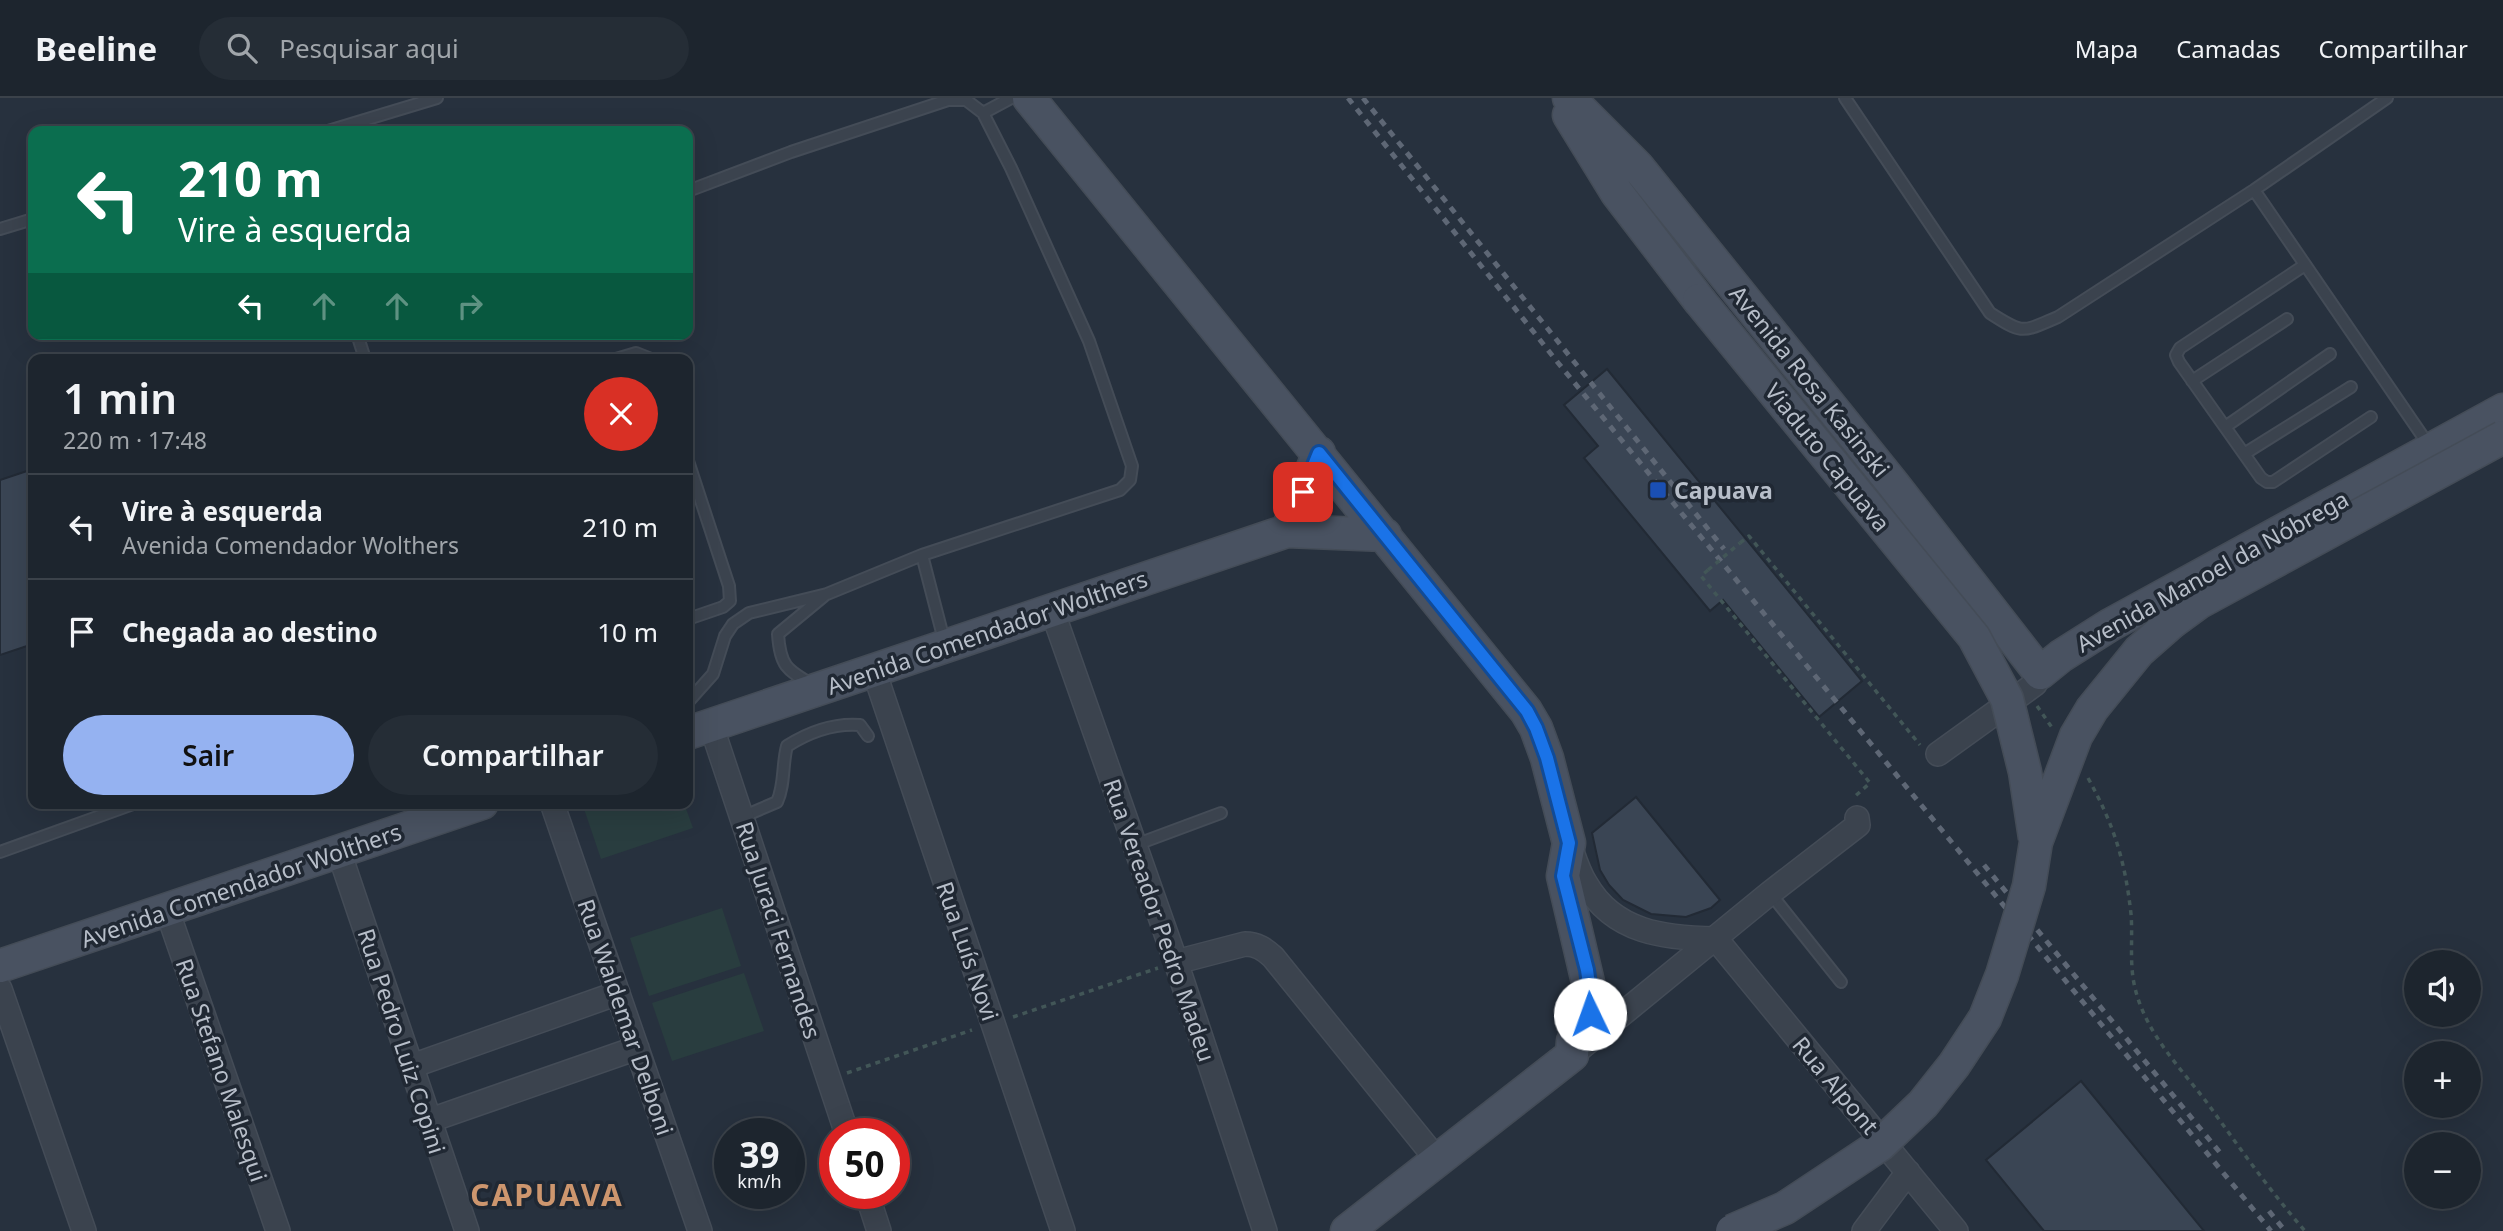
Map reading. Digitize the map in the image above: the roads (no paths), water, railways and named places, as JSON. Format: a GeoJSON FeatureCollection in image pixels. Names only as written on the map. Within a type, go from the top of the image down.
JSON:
{"type":"FeatureCollection","features":[{"type":"Feature","properties":{"kind":"main road"},"geometry":{"type":"LineString","coordinates":[[1029,98],[1527,711],[1547,758],[1569,843],[1563,876],[1590,991],[1590,1014],[1573,1041],[1572,1055],[1347,1231]]}},
{"type":"Feature","properties":{"kind":"main road","name":"Viaduto Capuava"},"geometry":{"type":"LineString","coordinates":[[1559,98],[1617,193],[1699,300],[1973,637],[2011,712],[2025,772],[2036,842]]}},
{"type":"Feature","properties":{"kind":"main road","name":"Avenida Rosa Kasinski"},"geometry":{"type":"LineString","coordinates":[[1569,98],[1637,166],[1893,484],[2033,682]]}},
{"type":"Feature","properties":{"kind":"main road","name":"Avenida Manoel da Nóbrega"},"geometry":{"type":"LineString","coordinates":[[2033,682],[2061,656],[2110,625],[2503,410]]}},
{"type":"Feature","properties":{"kind":"main road","name":"Viaduto Capuava"},"geometry":{"type":"LineString","coordinates":[[1732,1231],[1785,1208],[1880,1145],[1923,1104],[1954,1065],[1985,1018],[2002,975],[2029,886],[2036,842],[2076,736],[2092,709],[2139,652],[2198,603],[2503,437]]}},
{"type":"Feature","properties":{"kind":"main road"},"geometry":{"type":"LineString","coordinates":[[1287,531],[1319,453]]}},
{"type":"Feature","properties":{"kind":"main road","name":"Avenida Comendador Wolthers"},"geometry":{"type":"LineString","coordinates":[[700,729],[1287,531],[1385,536]]}},
{"type":"Feature","properties":{"kind":"main road","name":"Avenida Comendador Wolthers"},"geometry":{"type":"LineString","coordinates":[[0,966],[464,809]]}},
{"type":"Feature","properties":{"kind":"street","name":"Rua Vereador Pedro Madeu"},"geometry":{"type":"LineString","coordinates":[[1052,610],[1176,962],[1265,1231]]}},
{"type":"Feature","properties":{"kind":"street","name":"Rua Luís Novi"},"geometry":{"type":"LineString","coordinates":[[874,671],[1063,1231]]}},
{"type":"Feature","properties":{"kind":"street","name":"Avenida Manoel da Nóbrega"},"geometry":{"type":"LineString","coordinates":[[1930,751],[2033,682]]}},
{"type":"Feature","properties":{"kind":"street","name":"Rua Juraci Fernandes"},"geometry":{"type":"LineString","coordinates":[[700,729],[742,817],[842,1118]]}},
{"type":"Feature","properties":{"kind":"street","name":"Rua Waldemar Delboni"},"geometry":{"type":"LineString","coordinates":[[554,809],[700,1231]]}},
{"type":"Feature","properties":{"kind":"street"},"geometry":{"type":"LineString","coordinates":[[1572,1055],[1858,825],[1852,811]]}},
{"type":"Feature","properties":{"kind":"street"},"geometry":{"type":"LineString","coordinates":[[1569,843],[1586,885],[1608,911],[1632,926],[1659,936],[1716,939]]}},
{"type":"Feature","properties":{"kind":"street","name":"Rua Pedro Luiz Copini"},"geometry":{"type":"LineString","coordinates":[[339,852],[467,1231]]}},
{"type":"Feature","properties":{"kind":"street","name":"Rua Stefano Malesqui"},"geometry":{"type":"LineString","coordinates":[[167,910],[278,1231]]}},
{"type":"Feature","properties":{"kind":"street","name":"Rua Alpont"},"geometry":{"type":"LineString","coordinates":[[1716,939],[1956,1231]]}},
{"type":"Feature","properties":{"kind":"street"},"geometry":{"type":"LineString","coordinates":[[1176,962],[1245,944],[1254,944],[1264,949],[1438,1161]]}},
{"type":"Feature","properties":{"kind":"street"},"geometry":{"type":"LineString","coordinates":[[0,989],[84,1231]]}},
{"type":"Feature","properties":{"kind":"street"},"geometry":{"type":"LineString","coordinates":[[412,1066],[618,993]]}},
{"type":"Feature","properties":{"kind":"street"},"geometry":{"type":"LineString","coordinates":[[428,1121],[637,1048]]}},
{"type":"Feature","properties":{"kind":"street"},"geometry":{"type":"LineString","coordinates":[[1864,1231],[1908,1172]]}},
{"type":"Feature","properties":{"kind":"street"},"geometry":{"type":"LineString","coordinates":[[872,1209],[879,1231]]}},
{"type":"Feature","properties":{"kind":"lane"},"geometry":{"type":"LineString","coordinates":[[345,126],[437,98]]}},
{"type":"Feature","properties":{"kind":"lane"},"geometry":{"type":"LineString","coordinates":[[983,113],[1011,98]]}},
{"type":"Feature","properties":{"kind":"lane"},"geometry":{"type":"LineString","coordinates":[[1845,98],[1990,313],[2009,325],[2025,330],[2058,317],[2253,190],[2386,98]]}},
{"type":"Feature","properties":{"kind":"lane"},"geometry":{"type":"LineString","coordinates":[[693,189],[791,152],[948,100],[966,100],[983,113],[1011,168],[1089,341],[1132,466],[1130,480],[1119,490],[922,555],[827,594],[749,613],[733,624],[725,636],[713,674],[693,696]]}},
{"type":"Feature","properties":{"kind":"lane"},"geometry":{"type":"LineString","coordinates":[[2253,190],[2431,450]]}},
{"type":"Feature","properties":{"kind":"lane"},"geometry":{"type":"LineString","coordinates":[[0,229],[28,221]]}},
{"type":"Feature","properties":{"kind":"lane"},"geometry":{"type":"LineString","coordinates":[[2305,265],[2180,348],[2176,355],[2179,362],[2261,478],[2267,482],[2273,482],[2371,417]]}},
{"type":"Feature","properties":{"kind":"lane"},"geometry":{"type":"LineString","coordinates":[[2192,381],[2287,319]]}},
{"type":"Feature","properties":{"kind":"lane"},"geometry":{"type":"LineString","coordinates":[[2225,427],[2329,354]]}},
{"type":"Feature","properties":{"kind":"lane"},"geometry":{"type":"LineString","coordinates":[[2244,454],[2351,387]]}},
{"type":"Feature","properties":{"kind":"lane"},"geometry":{"type":"LineString","coordinates":[[693,476],[729,586],[730,601],[723,607],[693,617]]}},
{"type":"Feature","properties":{"kind":"lane"},"geometry":{"type":"LineString","coordinates":[[922,555],[946,646]]}},
{"type":"Feature","properties":{"kind":"lane"},"geometry":{"type":"LineString","coordinates":[[821,688],[791,673],[780,657],[778,634],[827,594]]}},
{"type":"Feature","properties":{"kind":"lane"},"geometry":{"type":"LineString","coordinates":[[742,817],[777,802],[781,793],[782,763],[787,746],[808,733],[848,724],[860,725],[868,736]]}},
{"type":"Feature","properties":{"kind":"lane"},"geometry":{"type":"LineString","coordinates":[[0,852],[119,809]]}},
{"type":"Feature","properties":{"kind":"lane"},"geometry":{"type":"LineString","coordinates":[[1135,845],[1221,813]]}},
{"type":"Feature","properties":{"kind":"lane"},"geometry":{"type":"LineString","coordinates":[[1770,894],[1841,982]]}},
{"type":"Feature","properties":{"kind":"railway"},"geometry":{"type":"LineString","coordinates":[[1348,98],[1559,364],[2271,1231]]}},
{"type":"Feature","properties":{"kind":"railway"},"geometry":{"type":"LineString","coordinates":[[1363,98],[1724,549]]}},
{"type":"Feature","properties":{"kind":"railway"},"geometry":{"type":"LineString","coordinates":[[1984,865],[2222,1155]]}},
{"type":"Feature","properties":{"kind":"railway"},"geometry":{"type":"LineString","coordinates":[[2269,1211],[2285,1231]]}},
{"type":"Feature","properties":{"kind":"place","name":"Capuava"},"geometry":{"type":"Point","coordinates":[1658,490]}},
{"type":"Feature","properties":{"kind":"district","name":"CAPUAVA"},"geometry":{"type":"Point","coordinates":[547,1194]}}]}
